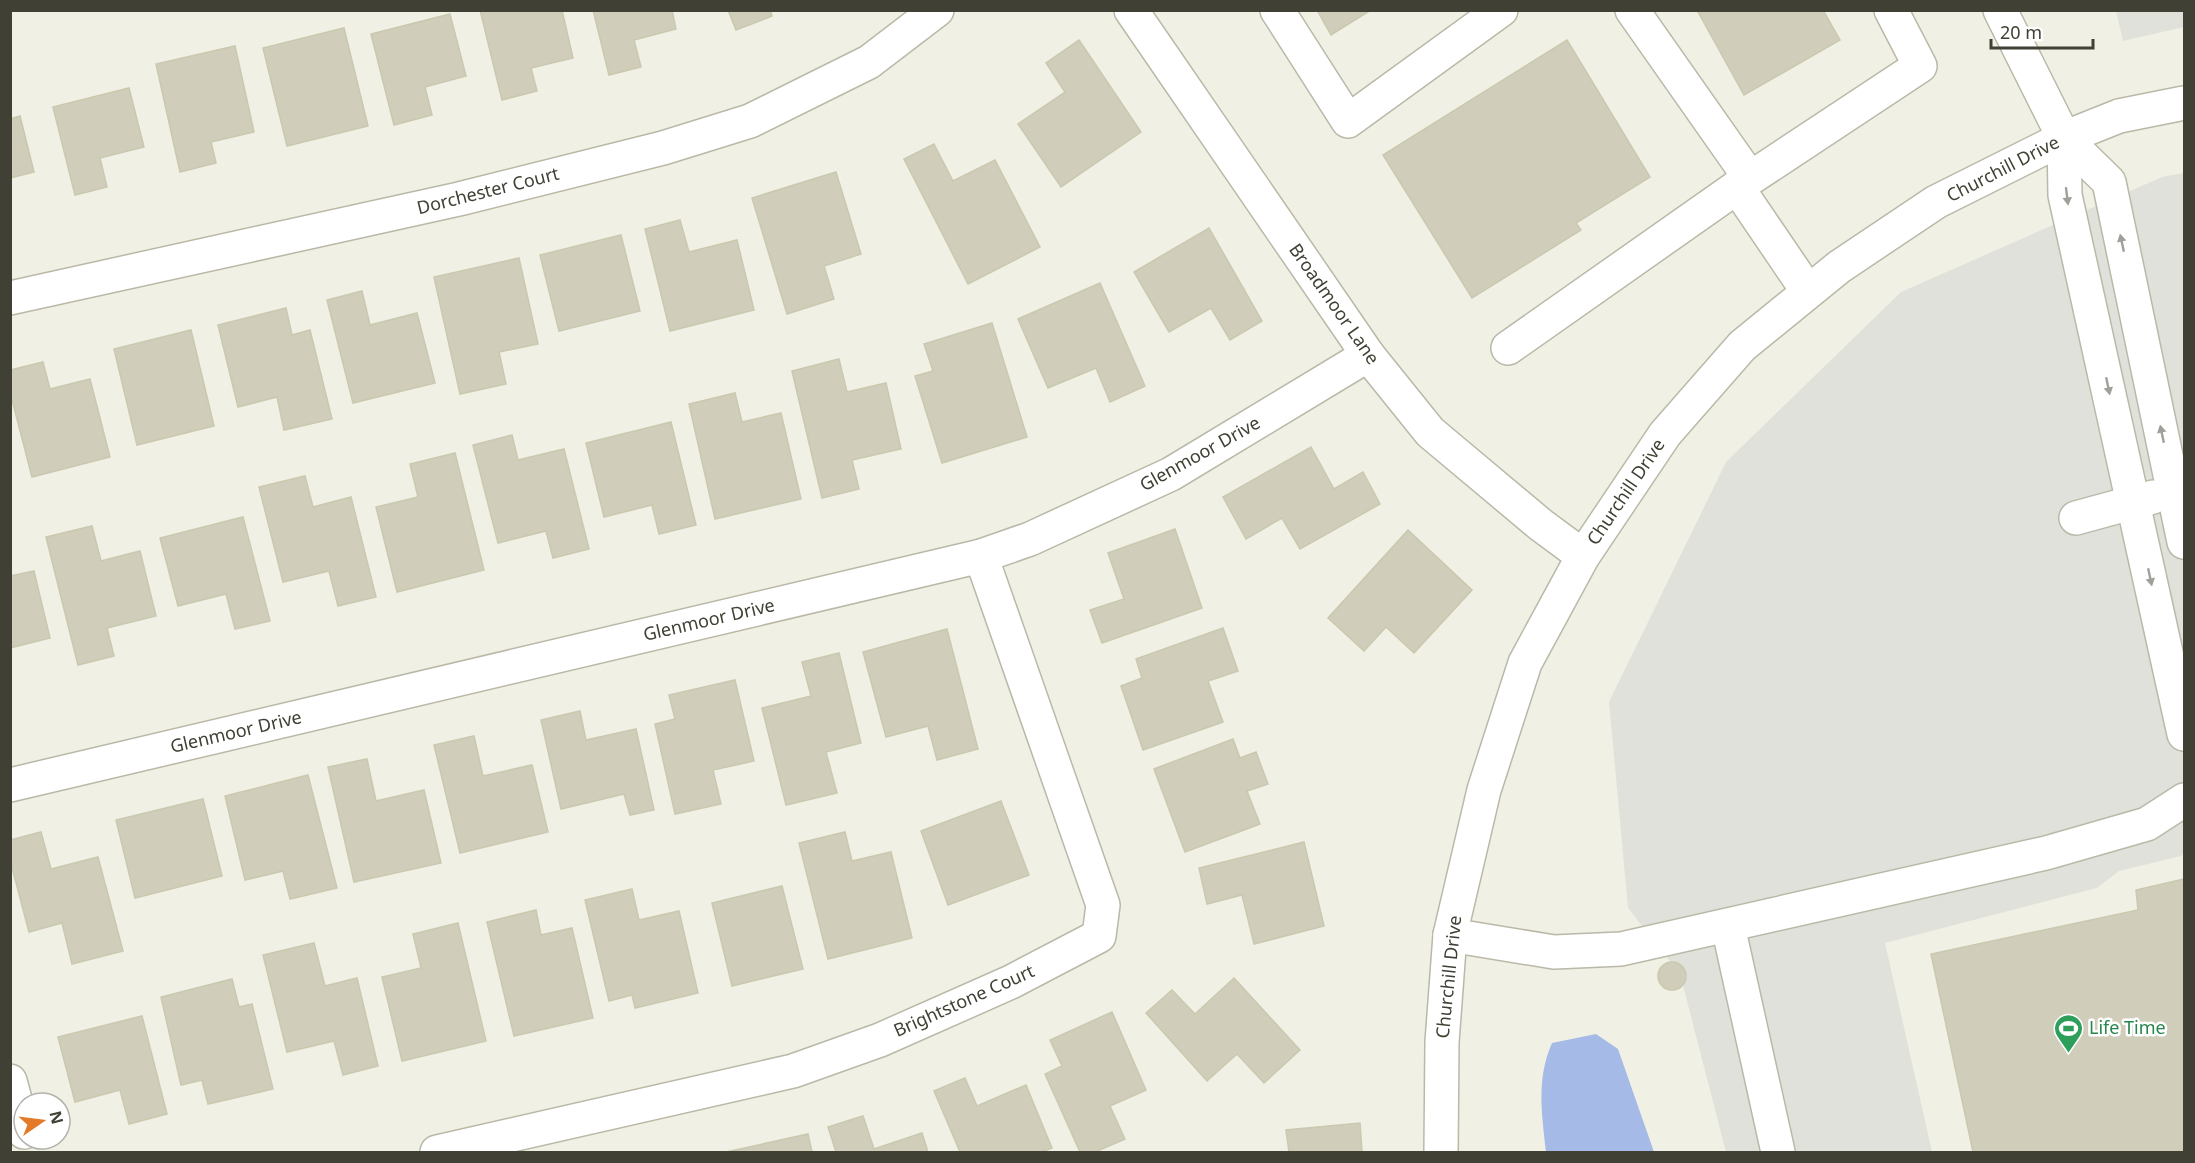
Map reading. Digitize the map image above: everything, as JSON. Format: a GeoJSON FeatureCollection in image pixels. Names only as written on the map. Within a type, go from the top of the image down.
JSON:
{"type":"FeatureCollection","features":[{"type":"Feature","properties":{"kind":"street","name":"Dorchester Court"},"geometry":{"type":"LineString","coordinates":[[10,298],[459,199],[663,148],[750,121],[869,62],[937,10]]}},
{"type":"Feature","properties":{"kind":"street","name":"Broadmoor Lane"},"geometry":{"type":"LineString","coordinates":[[1131,10],[1368,355],[1430,432],[1583,556]]}},
{"type":"Feature","properties":{"kind":"street"},"geometry":{"type":"LineString","coordinates":[[1277,10],[1348,121],[1501,10]]}},
{"type":"Feature","properties":{"kind":"street"},"geometry":{"type":"LineString","coordinates":[[1632,10],[1744,182],[1807,290]]}},
{"type":"Feature","properties":{"kind":"street"},"geometry":{"type":"LineString","coordinates":[[1508,348],[1744,182],[1920,66],[1892,10]]}},
{"type":"Feature","properties":{"kind":"street"},"geometry":{"type":"LineString","coordinates":[[2000,10],[2064,138],[2109,182],[2179,490],[2184,542]]}},
{"type":"Feature","properties":{"kind":"street","name":"Churchill Drive"},"geometry":{"type":"LineString","coordinates":[[1441,1152],[1442,1042],[1450,935],[1484,790],[1525,663],[1583,556],[1665,434],[1742,346],[1807,290],[1936,202],[2064,138],[2119,116],[2184,103]]}},
{"type":"Feature","properties":{"kind":"street"},"geometry":{"type":"LineString","coordinates":[[2064,138],[2066,195],[2184,734]]}},
{"type":"Feature","properties":{"kind":"street","name":"Glenmoor Drive"},"geometry":{"type":"LineString","coordinates":[[10,785],[981,556],[1030,539],[1171,474],[1368,355]]}},
{"type":"Feature","properties":{"kind":"street"},"geometry":{"type":"LineString","coordinates":[[2076,518],[2179,490]]}},
{"type":"Feature","properties":{"kind":"street","name":"Brightstone Court"},"geometry":{"type":"LineString","coordinates":[[437,1152],[793,1071],[880,1040],[1011,982],[1099,936],[1103,905],[981,556]]}},
{"type":"Feature","properties":{"kind":"street"},"geometry":{"type":"LineString","coordinates":[[1450,935],[1554,952],[1621,949],[2046,853],[2147,824],[2184,800]]}},
{"type":"Feature","properties":{"kind":"street"},"geometry":{"type":"LineString","coordinates":[[1728,926],[1778,1152]]}},
{"type":"Feature","properties":{"kind":"shaded area"},"geometry":{"type":"Polygon","coordinates":[[[2116,11],[2184,11],[2184,27],[2123,41],[2116,11]]]}},
{"type":"Feature","properties":{"kind":"shaded area"},"geometry":{"type":"Polygon","coordinates":[[[2184,173],[2184,852],[2181,856],[2119,871],[2097,888],[1885,943],[1932,1152],[1726,1152],[1680,974],[1628,908],[1609,702],[1726,462],[1901,292],[2162,177],[2184,173]]]}},
{"type":"Feature","properties":{"kind":"water"},"geometry":{"type":"Polygon","coordinates":[[[1596,1034],[1618,1049],[1654,1152],[1546,1152],[1542,1083],[1552,1043],[1596,1034]]]}},
{"type":"Feature","properties":{"kind":"building"},"geometry":{"type":"Polygon","coordinates":[[[480,10],[562,10],[573,58],[531,68],[537,91],[502,100],[480,10]]]}},
{"type":"Feature","properties":{"kind":"building"},"geometry":{"type":"Polygon","coordinates":[[[593,10],[672,10],[676,29],[634,40],[641,67],[609,75],[593,10]]]}},
{"type":"Feature","properties":{"kind":"building"},"geometry":{"type":"Polygon","coordinates":[[[728,10],[770,10],[772,16],[736,30],[728,10]]]}},
{"type":"Feature","properties":{"kind":"building"},"geometry":{"type":"Polygon","coordinates":[[[1317,10],[1371,10],[1331,35],[1317,10]]]}},
{"type":"Feature","properties":{"kind":"building"},"geometry":{"type":"Polygon","coordinates":[[[1697,10],[1823,10],[1840,40],[1744,95],[1697,10]]]}},
{"type":"Feature","properties":{"kind":"building"},"geometry":{"type":"Polygon","coordinates":[[[450,14],[466,76],[425,87],[432,115],[394,125],[371,34],[450,14]]]}},
{"type":"Feature","properties":{"kind":"building"},"geometry":{"type":"Polygon","coordinates":[[[344,28],[368,126],[287,146],[263,48],[344,28]]]}},
{"type":"Feature","properties":{"kind":"building"},"geometry":{"type":"Polygon","coordinates":[[[1079,40],[1141,132],[1061,187],[1018,124],[1065,92],[1046,63],[1079,40]]]}},
{"type":"Feature","properties":{"kind":"building"},"geometry":{"type":"Polygon","coordinates":[[[1567,40],[1650,177],[1576,223],[1581,230],[1472,298],[1383,155],[1567,40]]]}},
{"type":"Feature","properties":{"kind":"building"},"geometry":{"type":"Polygon","coordinates":[[[235,46],[254,132],[211,142],[216,163],[180,172],[156,64],[235,46]]]}},
{"type":"Feature","properties":{"kind":"building"},"geometry":{"type":"Polygon","coordinates":[[[129,88],[144,147],[100,158],[107,187],[75,195],[53,107],[129,88]]]}},
{"type":"Feature","properties":{"kind":"building"},"geometry":{"type":"Polygon","coordinates":[[[20,116],[34,172],[10,178],[10,119],[20,116]]]}},
{"type":"Feature","properties":{"kind":"building"},"geometry":{"type":"Polygon","coordinates":[[[934,144],[953,181],[995,160],[1040,247],[968,284],[904,159],[934,144]]]}},
{"type":"Feature","properties":{"kind":"building"},"geometry":{"type":"Polygon","coordinates":[[[836,172],[861,254],[824,266],[834,299],[787,314],[752,198],[836,172]]]}},
{"type":"Feature","properties":{"kind":"building"},"geometry":{"type":"Polygon","coordinates":[[[680,220],[689,252],[737,240],[754,310],[670,331],[645,229],[680,220]]]}},
{"type":"Feature","properties":{"kind":"building"},"geometry":{"type":"Polygon","coordinates":[[[1209,228],[1262,321],[1230,340],[1211,308],[1169,332],[1134,272],[1209,228]]]}},
{"type":"Feature","properties":{"kind":"building"},"geometry":{"type":"Polygon","coordinates":[[[621,235],[640,311],[559,331],[540,255],[621,235]]]}},
{"type":"Feature","properties":{"kind":"building"},"geometry":{"type":"Polygon","coordinates":[[[519,258],[538,344],[499,352],[506,384],[460,394],[434,277],[519,258]]]}},
{"type":"Feature","properties":{"kind":"building"},"geometry":{"type":"Polygon","coordinates":[[[1100,283],[1145,386],[1110,402],[1096,368],[1048,388],[1018,319],[1100,283]]]}},
{"type":"Feature","properties":{"kind":"building"},"geometry":{"type":"Polygon","coordinates":[[[362,291],[370,325],[417,313],[435,383],[353,403],[327,300],[362,291]]]}},
{"type":"Feature","properties":{"kind":"building"},"geometry":{"type":"Polygon","coordinates":[[[286,308],[292,335],[310,330],[332,419],[284,430],[277,397],[238,407],[218,325],[286,308]]]}},
{"type":"Feature","properties":{"kind":"building"},"geometry":{"type":"Polygon","coordinates":[[[992,323],[1027,437],[942,463],[915,376],[933,371],[924,344],[992,323]]]}},
{"type":"Feature","properties":{"kind":"building"},"geometry":{"type":"Polygon","coordinates":[[[191,330],[214,426],[137,445],[114,349],[191,330]]]}},
{"type":"Feature","properties":{"kind":"building"},"geometry":{"type":"Polygon","coordinates":[[[839,359],[847,392],[886,383],[901,449],[852,460],[859,489],[822,498],[792,371],[839,359]]]}},
{"type":"Feature","properties":{"kind":"building"},"geometry":{"type":"Polygon","coordinates":[[[43,362],[50,389],[90,379],[110,457],[32,477],[10,392],[10,370],[43,362]]]}},
{"type":"Feature","properties":{"kind":"building"},"geometry":{"type":"Polygon","coordinates":[[[735,393],[742,422],[781,413],[801,499],[715,519],[689,404],[735,393]]]}},
{"type":"Feature","properties":{"kind":"building"},"geometry":{"type":"Polygon","coordinates":[[[671,422],[696,525],[659,534],[652,505],[604,517],[586,443],[671,422]]]}},
{"type":"Feature","properties":{"kind":"building"},"geometry":{"type":"Polygon","coordinates":[[[512,435],[518,460],[564,449],[589,549],[553,558],[546,531],[498,543],[473,445],[512,435]]]}},
{"type":"Feature","properties":{"kind":"building"},"geometry":{"type":"Polygon","coordinates":[[[1311,447],[1334,489],[1363,472],[1380,504],[1300,549],[1282,518],[1246,539],[1223,497],[1311,447]]]}},
{"type":"Feature","properties":{"kind":"building"},"geometry":{"type":"Polygon","coordinates":[[[455,453],[484,570],[397,592],[376,507],[418,497],[410,464],[455,453]]]}},
{"type":"Feature","properties":{"kind":"building"},"geometry":{"type":"Polygon","coordinates":[[[305,476],[313,507],[351,497],[376,597],[338,606],[329,571],[283,582],[259,487],[305,476]]]}},
{"type":"Feature","properties":{"kind":"building"},"geometry":{"type":"Polygon","coordinates":[[[243,517],[270,621],[235,629],[226,594],[178,606],[160,538],[243,517]]]}},
{"type":"Feature","properties":{"kind":"building"},"geometry":{"type":"Polygon","coordinates":[[[92,526],[101,561],[140,551],[156,616],[107,628],[114,656],[78,665],[46,537],[92,526]]]}},
{"type":"Feature","properties":{"kind":"building"},"geometry":{"type":"Polygon","coordinates":[[[1175,529],[1202,608],[1102,643],[1090,610],[1124,599],[1108,553],[1175,529]]]}},
{"type":"Feature","properties":{"kind":"building"},"geometry":{"type":"Polygon","coordinates":[[[1408,530],[1472,590],[1414,653],[1386,627],[1364,651],[1328,618],[1408,530]]]}},
{"type":"Feature","properties":{"kind":"building"},"geometry":{"type":"Polygon","coordinates":[[[34,571],[50,638],[10,648],[10,576],[34,571]]]}},
{"type":"Feature","properties":{"kind":"building"},"geometry":{"type":"Polygon","coordinates":[[[1223,628],[1238,671],[1208,681],[1223,722],[1143,750],[1121,686],[1142,678],[1136,659],[1223,628]]]}},
{"type":"Feature","properties":{"kind":"building"},"geometry":{"type":"Polygon","coordinates":[[[947,629],[978,749],[937,760],[928,726],[886,737],[863,652],[947,629]]]}},
{"type":"Feature","properties":{"kind":"building"},"geometry":{"type":"Polygon","coordinates":[[[839,653],[861,743],[826,752],[837,793],[786,805],[762,708],[811,696],[802,662],[839,653]]]}},
{"type":"Feature","properties":{"kind":"building"},"geometry":{"type":"Polygon","coordinates":[[[735,680],[754,761],[713,770],[721,804],[675,814],[655,724],[675,719],[669,695],[735,680]]]}},
{"type":"Feature","properties":{"kind":"building"},"geometry":{"type":"Polygon","coordinates":[[[580,711],[586,740],[636,729],[654,810],[630,815],[624,794],[561,809],[541,720],[580,711]]]}},
{"type":"Feature","properties":{"kind":"building"},"geometry":{"type":"Polygon","coordinates":[[[474,736],[483,776],[532,765],[548,832],[460,853],[434,745],[474,736]]]}},
{"type":"Feature","properties":{"kind":"building"},"geometry":{"type":"Polygon","coordinates":[[[1233,739],[1240,758],[1256,752],[1268,784],[1247,791],[1260,824],[1185,852],[1154,769],[1233,739]]]}},
{"type":"Feature","properties":{"kind":"building"},"geometry":{"type":"Polygon","coordinates":[[[367,759],[376,801],[424,790],[441,863],[354,882],[328,767],[367,759]]]}},
{"type":"Feature","properties":{"kind":"building"},"geometry":{"type":"Polygon","coordinates":[[[308,775],[337,888],[290,899],[283,871],[245,880],[225,796],[308,775]]]}},
{"type":"Feature","properties":{"kind":"building"},"geometry":{"type":"Polygon","coordinates":[[[203,799],[222,876],[135,898],[116,820],[203,799]]]}},
{"type":"Feature","properties":{"kind":"building"},"geometry":{"type":"Polygon","coordinates":[[[1001,801],[1029,875],[948,905],[921,831],[1001,801]]]}},
{"type":"Feature","properties":{"kind":"building"},"geometry":{"type":"Polygon","coordinates":[[[41,832],[51,869],[98,857],[123,951],[72,964],[62,923],[29,932],[10,860],[10,840],[41,832]]]}},
{"type":"Feature","properties":{"kind":"building"},"geometry":{"type":"Polygon","coordinates":[[[845,832],[852,861],[891,852],[912,938],[828,959],[799,843],[845,832]]]}},
{"type":"Feature","properties":{"kind":"building"},"geometry":{"type":"Polygon","coordinates":[[[1304,842],[1324,926],[1254,944],[1242,895],[1207,904],[1199,868],[1304,842]]]}},
{"type":"Feature","properties":{"kind":"building","name":"Life Time"},"geometry":{"type":"Polygon","coordinates":[[[2184,879],[2184,1152],[1973,1152],[1931,954],[2138,910],[2136,890],[2184,879]]]}},
{"type":"Feature","properties":{"kind":"building"},"geometry":{"type":"Polygon","coordinates":[[[782,886],[803,969],[732,986],[712,903],[782,886]]]}},
{"type":"Feature","properties":{"kind":"building"},"geometry":{"type":"Polygon","coordinates":[[[632,889],[639,920],[679,911],[698,993],[635,1008],[632,995],[609,1001],[585,900],[632,889]]]}},
{"type":"Feature","properties":{"kind":"building"},"geometry":{"type":"Polygon","coordinates":[[[536,910],[541,935],[572,928],[593,1018],[514,1036],[487,922],[536,910]]]}},
{"type":"Feature","properties":{"kind":"building"},"geometry":{"type":"Polygon","coordinates":[[[458,923],[486,1041],[402,1061],[382,977],[421,968],[413,934],[458,923]]]}},
{"type":"Feature","properties":{"kind":"building"},"geometry":{"type":"Polygon","coordinates":[[[314,943],[325,986],[357,978],[378,1066],[343,1075],[334,1041],[287,1052],[263,955],[314,943]]]}},
{"type":"Feature","properties":{"kind":"building"},"geometry":{"type":"Polygon","coordinates":[[[1672,962],[1682,966],[1686,976],[1682,986],[1672,990],[1662,986],[1658,976],[1662,966],[1672,962]]]}},
{"type":"Feature","properties":{"kind":"building"},"geometry":{"type":"Polygon","coordinates":[[[1234,978],[1300,1050],[1264,1083],[1237,1054],[1207,1081],[1146,1013],[1172,990],[1195,1014],[1234,978]]]}},
{"type":"Feature","properties":{"kind":"building"},"geometry":{"type":"Polygon","coordinates":[[[232,979],[239,1007],[252,1004],[273,1089],[208,1104],[202,1080],[181,1085],[161,997],[232,979]]]}},
{"type":"Feature","properties":{"kind":"building"},"geometry":{"type":"Polygon","coordinates":[[[1112,1012],[1146,1090],[1110,1106],[1125,1139],[1095,1152],[1080,1152],[1045,1074],[1062,1066],[1050,1040],[1112,1012]]]}},
{"type":"Feature","properties":{"kind":"building"},"geometry":{"type":"Polygon","coordinates":[[[142,1016],[167,1114],[129,1124],[120,1090],[75,1102],[58,1037],[142,1016]]]}},
{"type":"Feature","properties":{"kind":"building"},"geometry":{"type":"Polygon","coordinates":[[[965,1078],[977,1106],[1026,1085],[1052,1148],[1041,1152],[960,1152],[934,1091],[965,1078]]]}},
{"type":"Feature","properties":{"kind":"building"},"geometry":{"type":"Polygon","coordinates":[[[863,1116],[874,1149],[922,1133],[928,1152],[836,1152],[828,1127],[863,1116]]]}},
{"type":"Feature","properties":{"kind":"building"},"geometry":{"type":"Polygon","coordinates":[[[1360,1123],[1362,1152],[1289,1152],[1286,1130],[1360,1123]]]}},
{"type":"Feature","properties":{"kind":"building"},"geometry":{"type":"Polygon","coordinates":[[[808,1134],[812,1152],[726,1152],[808,1134]]]}},
{"type":"Feature","properties":{"kind":"place","name":"Life Time"},"geometry":{"type":"Point","coordinates":[2068,1054]}}]}
